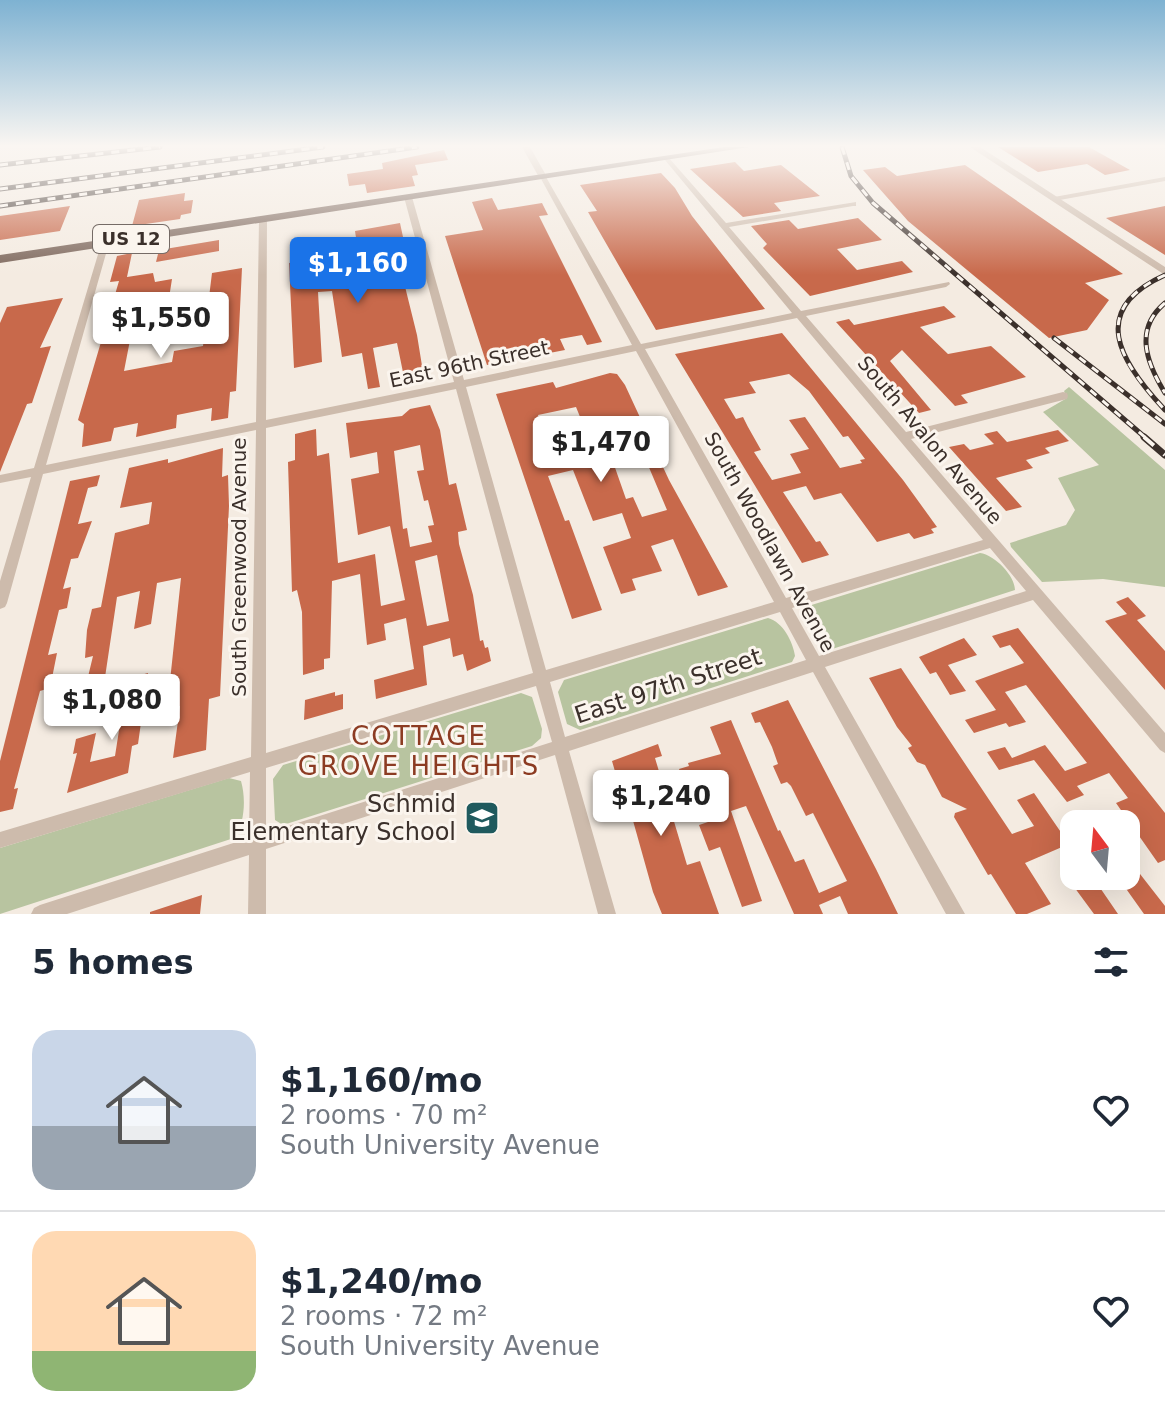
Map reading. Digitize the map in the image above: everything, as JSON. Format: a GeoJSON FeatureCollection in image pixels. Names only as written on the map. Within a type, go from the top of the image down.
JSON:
{"type":"FeatureCollection","features":[{"type":"Feature","properties":{"kind":"main road","name":"US 12"},"geometry":{"type":"LineString","coordinates":[[0,259],[458,190]]}},
{"type":"Feature","properties":{"kind":"street","name":"South Woodlawn Avenue"},"geometry":{"type":"LineString","coordinates":[[550,190],[956,914]]}},
{"type":"Feature","properties":{"kind":"street","name":"South Avalon Avenue"},"geometry":{"type":"LineString","coordinates":[[693,190],[1165,745]]}},
{"type":"Feature","properties":{"kind":"street"},"geometry":{"type":"LineString","coordinates":[[1040,190],[1165,272]]}},
{"type":"Feature","properties":{"kind":"street"},"geometry":{"type":"LineString","coordinates":[[1054,199],[1106,190]]}},
{"type":"Feature","properties":{"kind":"street"},"geometry":{"type":"LineString","coordinates":[[408,197],[607,914]]}},
{"type":"Feature","properties":{"kind":"street"},"geometry":{"type":"LineString","coordinates":[[724,226],[853,204]]}},
{"type":"Feature","properties":{"kind":"street","name":"South Greenwood Avenue"},"geometry":{"type":"LineString","coordinates":[[257,914],[263,219]]}},
{"type":"Feature","properties":{"kind":"street"},"geometry":{"type":"LineString","coordinates":[[0,603],[105,243]]}},
{"type":"Feature","properties":{"kind":"street","name":"East 96th Street"},"geometry":{"type":"LineString","coordinates":[[0,479],[946,284]]}},
{"type":"Feature","properties":{"kind":"street"},"geometry":{"type":"LineString","coordinates":[[903,437],[1063,396]]}},
{"type":"Feature","properties":{"kind":"street","name":"East 97th Street"},"geometry":{"type":"LineString","coordinates":[[0,840],[993,542]]}},
{"type":"Feature","properties":{"kind":"street","name":"East 97th Street"},"geometry":{"type":"LineString","coordinates":[[40,914],[1036,593]]}},
{"type":"Feature","properties":{"kind":"green space"},"geometry":{"type":"Polygon","coordinates":[[[1069,387],[1165,470],[1165,587],[1103,579],[1042,582],[1011,547],[1010,543],[1066,525],[1075,510],[1058,478],[1099,465],[1043,412],[1067,398],[1064,391],[1069,387]]]}},
{"type":"Feature","properties":{"kind":"green space"},"geometry":{"type":"Polygon","coordinates":[[[980,553],[1003,567],[1012,579],[1015,590],[829,650],[817,644],[802,617],[805,607],[980,553]]]}},
{"type":"Feature","properties":{"kind":"green space"},"geometry":{"type":"Polygon","coordinates":[[[768,618],[783,628],[790,639],[795,656],[792,662],[580,730],[567,724],[558,692],[564,680],[768,618]]]}},
{"type":"Feature","properties":{"kind":"green space"},"geometry":{"type":"Polygon","coordinates":[[[521,693],[532,697],[542,729],[541,738],[532,746],[283,825],[275,820],[273,779],[283,765],[521,693]]]}},
{"type":"Feature","properties":{"kind":"green space"},"geometry":{"type":"Polygon","coordinates":[[[229,778],[241,781],[244,795],[244,811],[234,838],[0,914],[0,848],[229,778]]]}},
{"type":"Feature","properties":{"kind":"building"},"geometry":{"type":"Polygon","coordinates":[[[583,190],[676,190],[692,216],[765,309],[656,330],[588,212],[597,211],[583,190]]]}},
{"type":"Feature","properties":{"kind":"building"},"geometry":{"type":"Polygon","coordinates":[[[713,190],[812,190],[820,196],[774,203],[781,211],[743,217],[713,190]]]}},
{"type":"Feature","properties":{"kind":"building"},"geometry":{"type":"Polygon","coordinates":[[[880,190],[1001,190],[1123,274],[1085,283],[1109,300],[1087,330],[1049,338],[908,221],[880,190]]]}},
{"type":"Feature","properties":{"kind":"building"},"geometry":{"type":"Polygon","coordinates":[[[185,193],[184,201],[193,200],[191,213],[181,215],[180,219],[132,226],[139,200],[185,193]]]}},
{"type":"Feature","properties":{"kind":"building"},"geometry":{"type":"Polygon","coordinates":[[[492,198],[498,210],[542,203],[548,215],[539,216],[602,342],[587,345],[582,335],[560,339],[565,350],[487,365],[445,236],[483,230],[472,202],[492,198]]]}},
{"type":"Feature","properties":{"kind":"building"},"geometry":{"type":"Polygon","coordinates":[[[70,206],[60,231],[0,240],[0,216],[70,206]]]}},
{"type":"Feature","properties":{"kind":"building"},"geometry":{"type":"Polygon","coordinates":[[[1165,206],[1165,255],[1106,218],[1165,206]]]}},
{"type":"Feature","properties":{"kind":"building"},"geometry":{"type":"Polygon","coordinates":[[[858,218],[882,240],[837,249],[857,270],[902,261],[913,272],[810,296],[763,248],[767,244],[751,226],[789,220],[798,229],[858,218]]]}},
{"type":"Feature","properties":{"kind":"building"},"geometry":{"type":"Polygon","coordinates":[[[400,223],[403,237],[393,238],[417,335],[424,378],[405,382],[397,343],[373,348],[380,387],[368,389],[362,353],[342,357],[332,291],[318,292],[322,362],[294,368],[289,263],[301,261],[302,272],[328,268],[327,257],[358,251],[355,231],[400,223]]]}},
{"type":"Feature","properties":{"kind":"building"},"geometry":{"type":"Polygon","coordinates":[[[219,240],[219,251],[156,262],[159,250],[219,240]]]}},
{"type":"Feature","properties":{"kind":"building"},"geometry":{"type":"Polygon","coordinates":[[[132,253],[127,277],[153,273],[155,282],[172,279],[164,330],[131,335],[124,371],[172,362],[174,351],[203,346],[212,273],[242,268],[236,391],[230,392],[228,418],[211,421],[212,408],[177,415],[176,428],[136,437],[138,423],[114,428],[111,441],[82,447],[84,424],[78,420],[119,281],[110,282],[117,256],[132,253]]]}},
{"type":"Feature","properties":{"kind":"building"},"geometry":{"type":"Polygon","coordinates":[[[63,298],[40,348],[51,346],[32,403],[27,404],[0,472],[0,323],[7,307],[63,298]]]}},
{"type":"Feature","properties":{"kind":"building"},"geometry":{"type":"Polygon","coordinates":[[[944,306],[956,317],[920,327],[948,354],[991,346],[1026,377],[961,395],[968,403],[955,406],[902,350],[890,361],[931,410],[919,413],[836,322],[849,319],[854,325],[944,306]]]}},
{"type":"Feature","properties":{"kind":"building"},"geometry":{"type":"Polygon","coordinates":[[[782,333],[903,480],[937,527],[931,529],[934,533],[914,539],[909,533],[877,542],[841,493],[814,500],[806,486],[783,492],[816,542],[820,541],[829,555],[802,563],[675,354],[782,333]],[[789,374],[749,382],[756,393],[724,399],[736,419],[743,417],[761,450],[754,452],[772,480],[801,473],[790,454],[809,449],[789,420],[805,417],[840,468],[862,463],[860,460],[865,459],[848,436],[843,437],[809,391],[789,374]]]}},
{"type":"Feature","properties":{"kind":"building"},"geometry":{"type":"Polygon","coordinates":[[[610,373],[617,374],[669,480],[728,587],[698,596],[673,539],[651,546],[662,571],[632,579],[636,590],[621,594],[603,547],[631,538],[622,513],[593,521],[573,470],[548,476],[565,521],[569,520],[602,610],[572,619],[496,394],[553,382],[556,388],[610,373]],[[576,407],[538,415],[545,437],[585,429],[576,407]],[[632,436],[606,442],[626,499],[633,497],[642,517],[667,510],[645,458],[632,436]]]}},
{"type":"Feature","properties":{"kind":"building"},"geometry":{"type":"Polygon","coordinates":[[[430,405],[440,430],[449,485],[456,483],[467,530],[458,532],[459,544],[473,595],[480,641],[483,640],[485,648],[488,647],[491,661],[467,671],[463,654],[453,657],[450,638],[423,646],[427,685],[376,699],[374,680],[414,669],[406,618],[384,624],[386,640],[367,645],[360,574],[332,581],[330,658],[324,659],[324,669],[303,675],[302,612],[297,590],[292,592],[288,462],[295,460],[295,434],[316,429],[317,456],[329,453],[338,563],[375,554],[381,606],[405,600],[390,526],[358,535],[351,479],[379,473],[377,452],[350,458],[346,423],[402,416],[410,409],[430,405]],[[420,445],[394,451],[403,529],[407,528],[410,547],[432,542],[428,526],[434,525],[417,471],[424,470],[420,445]],[[437,555],[415,561],[427,626],[449,621],[437,555]]]}},
{"type":"Feature","properties":{"kind":"building"},"geometry":{"type":"Polygon","coordinates":[[[1058,430],[1069,441],[1045,448],[1050,453],[1026,460],[1033,468],[996,478],[1022,507],[1006,511],[949,447],[964,444],[970,450],[994,444],[984,434],[997,431],[1007,442],[1058,430]]]}},
{"type":"Feature","properties":{"kind":"building"},"geometry":{"type":"Polygon","coordinates":[[[223,448],[222,477],[228,475],[229,506],[220,696],[209,699],[206,750],[173,758],[180,706],[167,709],[181,578],[157,583],[151,624],[134,629],[140,591],[117,597],[101,704],[80,710],[93,656],[85,658],[87,630],[92,609],[101,607],[115,533],[149,524],[152,502],[120,508],[129,468],[168,459],[168,463],[223,448]]]}},
{"type":"Feature","properties":{"kind":"building"},"geometry":{"type":"Polygon","coordinates":[[[100,475],[97,486],[88,488],[78,524],[92,521],[78,558],[71,559],[63,589],[71,587],[67,608],[59,610],[48,655],[57,653],[50,688],[40,691],[14,789],[18,788],[13,809],[0,812],[0,761],[70,481],[100,475]]]}},
{"type":"Feature","properties":{"kind":"building"},"geometry":{"type":"Polygon","coordinates":[[[1128,597],[1146,616],[1137,620],[1165,651],[1165,690],[1105,621],[1127,614],[1116,602],[1128,597]]]}},
{"type":"Feature","properties":{"kind":"building"},"geometry":{"type":"Polygon","coordinates":[[[1018,628],[1165,813],[1165,860],[1158,863],[1140,837],[1140,810],[1121,810],[1116,803],[1128,798],[1109,773],[1077,786],[1084,795],[1067,802],[1034,760],[999,770],[987,752],[1005,747],[1012,758],[1045,745],[1065,771],[1087,763],[1026,685],[1005,692],[1026,722],[1009,727],[1006,723],[974,733],[965,720],[996,710],[975,681],[1024,663],[1010,645],[1000,648],[992,636],[1018,628]]]}},
{"type":"Feature","properties":{"kind":"building"},"geometry":{"type":"Polygon","coordinates":[[[964,638],[977,655],[948,665],[966,691],[950,695],[936,672],[930,674],[919,657],[964,638]]]}},
{"type":"Feature","properties":{"kind":"building"},"geometry":{"type":"Polygon","coordinates":[[[901,668],[1012,834],[1034,826],[1017,800],[1034,793],[1060,831],[1060,848],[1025,863],[1051,904],[1027,914],[1016,914],[991,874],[988,875],[954,817],[955,813],[967,809],[942,797],[925,765],[917,762],[908,748],[912,746],[897,727],[869,678],[901,668]]]}},
{"type":"Feature","properties":{"kind":"building"},"geometry":{"type":"Polygon","coordinates":[[[148,673],[138,744],[132,746],[128,773],[67,793],[77,753],[73,754],[76,739],[96,733],[90,762],[115,756],[127,679],[148,673]]]}},
{"type":"Feature","properties":{"kind":"building"},"geometry":{"type":"Polygon","coordinates":[[[335,692],[335,696],[343,694],[343,709],[304,720],[305,700],[335,692]]]}},
{"type":"Feature","properties":{"kind":"building"},"geometry":{"type":"Polygon","coordinates":[[[788,700],[898,914],[848,914],[840,896],[819,905],[823,914],[794,914],[746,806],[731,811],[762,901],[742,907],[720,847],[709,851],[699,825],[708,822],[695,781],[684,782],[679,769],[689,766],[688,763],[721,754],[710,727],[731,720],[778,831],[795,862],[804,859],[819,893],[847,881],[813,813],[806,816],[791,786],[787,782],[781,784],[773,766],[778,764],[772,747],[760,722],[755,723],[751,713],[788,700]]]}},
{"type":"Feature","properties":{"kind":"building"},"geometry":{"type":"Polygon","coordinates":[[[658,744],[662,756],[655,758],[687,865],[700,861],[719,914],[662,914],[653,892],[630,810],[625,806],[612,761],[658,744]]]}},
{"type":"Feature","properties":{"kind":"building"},"geometry":{"type":"Polygon","coordinates":[[[1140,874],[1165,906],[1165,914],[1144,914],[1127,890],[1140,890],[1140,874]]]}},
{"type":"Feature","properties":{"kind":"building"},"geometry":{"type":"Polygon","coordinates":[[[1076,890],[1102,890],[1118,914],[1094,914],[1076,890]]]}},
{"type":"Feature","properties":{"kind":"building"},"geometry":{"type":"Polygon","coordinates":[[[202,895],[200,914],[150,914],[150,912],[202,895]]]}},
{"type":"Feature","properties":{"kind":"railway"},"geometry":{"type":"LineString","coordinates":[[0,206],[116,190]]}},
{"type":"Feature","properties":{"kind":"railway"},"geometry":{"type":"LineString","coordinates":[[862,190],[873,203],[1147,439]]}},
{"type":"Feature","properties":{"kind":"railway"},"geometry":{"type":"LineString","coordinates":[[1165,275],[1141,289],[1126,304],[1119,320],[1119,338],[1125,355],[1135,374],[1165,410]]}},
{"type":"Feature","properties":{"kind":"railway"},"geometry":{"type":"LineString","coordinates":[[1165,303],[1155,313],[1146,335],[1148,358],[1165,393]]}},
{"type":"Feature","properties":{"kind":"railway"},"geometry":{"type":"LineString","coordinates":[[1054,338],[1165,424]]}},
{"type":"Feature","properties":{"kind":"railway"},"geometry":{"type":"LineString","coordinates":[[1144,437],[1165,455]]}},
{"type":"Feature","properties":{"kind":"place","name":"Schmid Elementary School"},"geometry":{"type":"Point","coordinates":[482,818]}},
{"type":"Feature","properties":{"kind":"district","name":"COTTAGE GROVE HEIGHTS"},"geometry":{"type":"Point","coordinates":[419,751]}}]}
